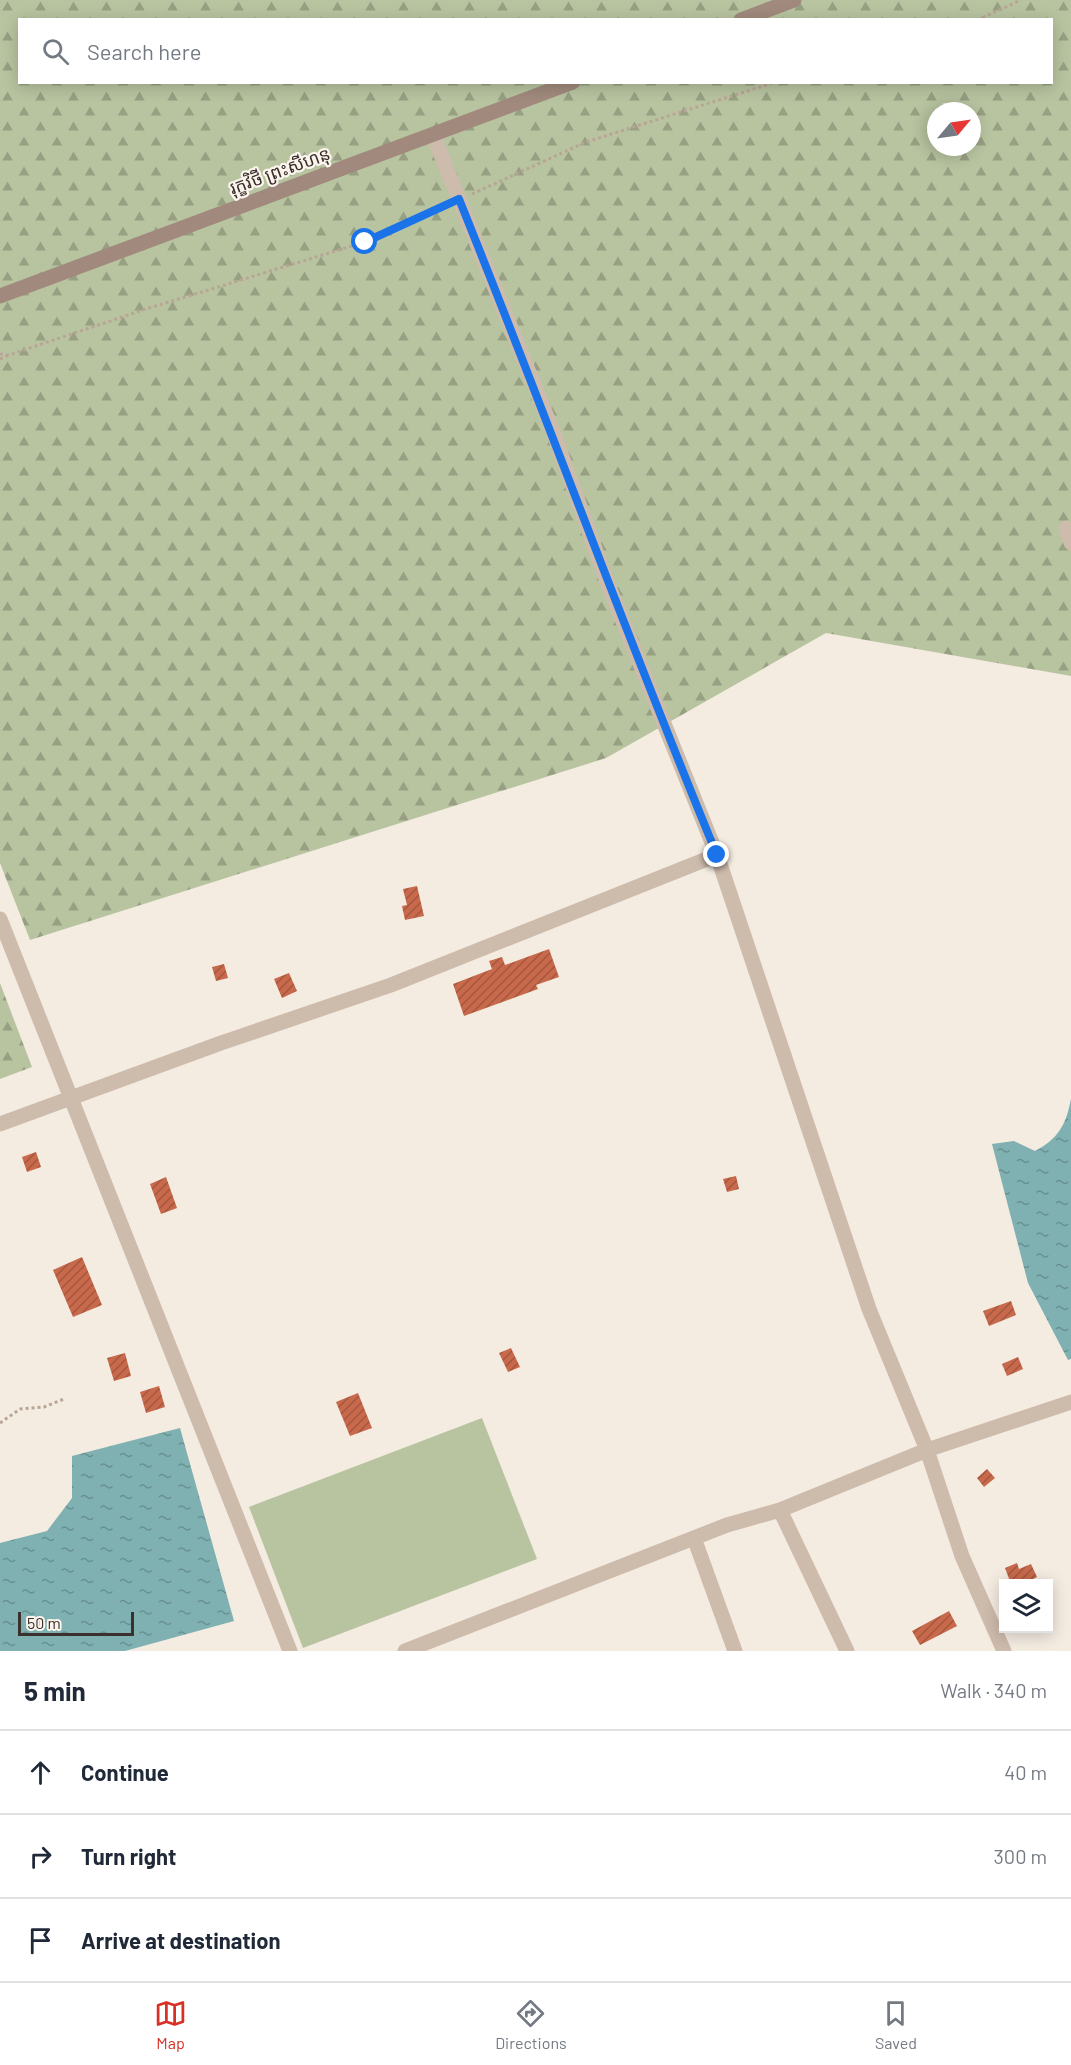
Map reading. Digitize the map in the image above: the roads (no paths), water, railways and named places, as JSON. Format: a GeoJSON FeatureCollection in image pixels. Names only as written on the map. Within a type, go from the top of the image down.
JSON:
{"type":"FeatureCollection","features":[{"type":"Feature","properties":{"kind":"street"},"geometry":{"type":"LineString","coordinates":[[746,18],[794,0]]}},
{"type":"Feature","properties":{"kind":"street","name":"រុក្ខវិថី ព្រះសីហនុ"},"geometry":{"type":"LineString","coordinates":[[0,296],[568,84]]}},
{"type":"Feature","properties":{"kind":"street"},"geometry":{"type":"LineString","coordinates":[[433,135],[554,434],[607,582],[717,855],[869,1309],[927,1450],[962,1556],[1004,1651]]}},
{"type":"Feature","properties":{"kind":"street"},"geometry":{"type":"LineString","coordinates":[[1066,528],[1071,543]]}},
{"type":"Feature","properties":{"kind":"street"},"geometry":{"type":"LineString","coordinates":[[0,1124],[70,1097],[391,985],[717,855]]}},
{"type":"Feature","properties":{"kind":"street"},"geometry":{"type":"LineString","coordinates":[[0,919],[290,1651]]}},
{"type":"Feature","properties":{"kind":"street"},"geometry":{"type":"LineString","coordinates":[[405,1651],[727,1525],[780,1510],[927,1450],[1071,1402]]}},
{"type":"Feature","properties":{"kind":"street"},"geometry":{"type":"LineString","coordinates":[[780,1510],[847,1651]]}},
{"type":"Feature","properties":{"kind":"street"},"geometry":{"type":"LineString","coordinates":[[694,1538],[735,1651]]}},
{"type":"Feature","properties":{"kind":"water"},"geometry":{"type":"Polygon","coordinates":[[[1071,1099],[1071,1359],[1068,1360],[1028,1283],[992,1144],[1014,1141],[1035,1151],[1050,1141],[1060,1130],[1071,1099]]]}},
{"type":"Feature","properties":{"kind":"water"},"geometry":{"type":"Polygon","coordinates":[[[180,1428],[234,1621],[125,1651],[0,1651],[0,1543],[47,1531],[72,1498],[72,1456],[180,1428]]]}}]}
